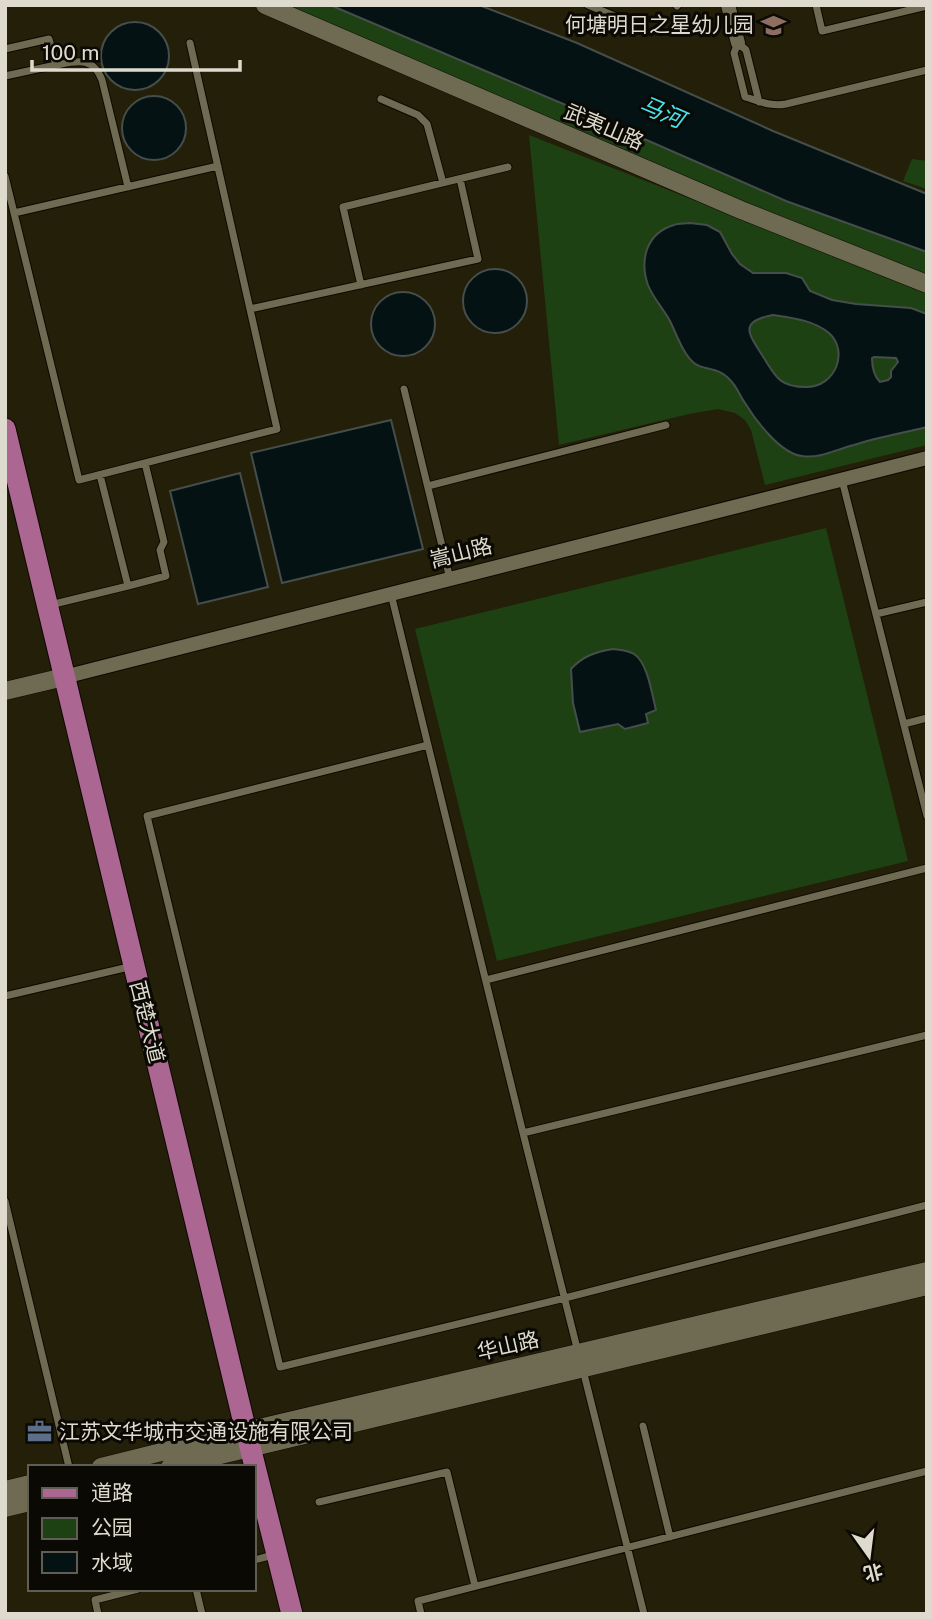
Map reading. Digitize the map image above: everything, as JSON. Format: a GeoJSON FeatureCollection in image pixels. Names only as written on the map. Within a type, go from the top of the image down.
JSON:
{"type":"FeatureCollection","features":[{"type":"Feature","properties":{"kind":"main road","name":"西楚大道"},"geometry":{"type":"LineString","coordinates":[[6,434],[255,1465]]}},
{"type":"Feature","properties":{"kind":"main road","name":"西楚大道"},"geometry":{"type":"LineString","coordinates":[[256,1471],[292,1614]]}},
{"type":"Feature","properties":{"kind":"street","name":"武夷山路"},"geometry":{"type":"LineString","coordinates":[[265,5],[741,210],[927,284]]}},
{"type":"Feature","properties":{"kind":"street"},"geometry":{"type":"LineString","coordinates":[[728,5],[738,43]]}},
{"type":"Feature","properties":{"kind":"street","name":"嵩山路"},"geometry":{"type":"LineString","coordinates":[[5,691],[927,458]]}},
{"type":"Feature","properties":{"kind":"street","name":"华山路"},"geometry":{"type":"LineString","coordinates":[[581,1361],[927,1271]]}},
{"type":"Feature","properties":{"kind":"street","name":"华山路"},"geometry":{"type":"LineString","coordinates":[[111,1465],[248,1439],[581,1361],[927,1286]]}},
{"type":"Feature","properties":{"kind":"street","name":"华山路"},"geometry":{"type":"LineString","coordinates":[[176,1465],[248,1439]]}},
{"type":"Feature","properties":{"kind":"street"},"geometry":{"type":"LineString","coordinates":[[5,1490],[28,1484]]}},
{"type":"Feature","properties":{"kind":"street"},"geometry":{"type":"LineString","coordinates":[[5,1508],[28,1502]]}},
{"type":"Feature","properties":{"kind":"lane"},"geometry":{"type":"LineString","coordinates":[[588,5],[634,24]]}},
{"type":"Feature","properties":{"kind":"lane"},"geometry":{"type":"LineString","coordinates":[[816,5],[822,31],[927,6]]}},
{"type":"Feature","properties":{"kind":"lane"},"geometry":{"type":"LineString","coordinates":[[5,49],[49,40],[56,65]]}},
{"type":"Feature","properties":{"kind":"lane"},"geometry":{"type":"LineString","coordinates":[[5,176],[79,480],[278,429],[190,43]]}},
{"type":"Feature","properties":{"kind":"lane"},"geometry":{"type":"LineString","coordinates":[[759,102],[746,50],[738,43],[734,53],[745,97],[759,102],[770,105],[778,106],[927,70]]}},
{"type":"Feature","properties":{"kind":"lane"},"geometry":{"type":"LineString","coordinates":[[5,76],[80,61],[98,69],[128,187]]}},
{"type":"Feature","properties":{"kind":"lane"},"geometry":{"type":"LineString","coordinates":[[381,99],[418,115],[427,124],[443,183]]}},
{"type":"Feature","properties":{"kind":"lane"},"geometry":{"type":"LineString","coordinates":[[14,212],[218,166]]}},
{"type":"Feature","properties":{"kind":"lane"},"geometry":{"type":"LineString","coordinates":[[361,285],[343,207],[508,167]]}},
{"type":"Feature","properties":{"kind":"lane"},"geometry":{"type":"LineString","coordinates":[[250,309],[478,259],[460,179]]}},
{"type":"Feature","properties":{"kind":"lane"},"geometry":{"type":"LineString","coordinates":[[404,389],[450,579]]}},
{"type":"Feature","properties":{"kind":"lane"},"geometry":{"type":"LineString","coordinates":[[428,486],[666,425]]}},
{"type":"Feature","properties":{"kind":"lane"},"geometry":{"type":"LineString","coordinates":[[47,606],[166,576],[160,550],[164,542],[145,463]]}},
{"type":"Feature","properties":{"kind":"lane"},"geometry":{"type":"LineString","coordinates":[[100,475],[128,586]]}},
{"type":"Feature","properties":{"kind":"lane"},"geometry":{"type":"LineString","coordinates":[[842,479],[927,816]]}},
{"type":"Feature","properties":{"kind":"lane"},"geometry":{"type":"LineString","coordinates":[[391,594],[644,1614]]}},
{"type":"Feature","properties":{"kind":"lane"},"geometry":{"type":"LineString","coordinates":[[876,614],[927,602]]}},
{"type":"Feature","properties":{"kind":"lane"},"geometry":{"type":"LineString","coordinates":[[904,724],[927,718]]}},
{"type":"Feature","properties":{"kind":"lane"},"geometry":{"type":"LineString","coordinates":[[428,746],[148,816],[280,1367],[565,1298],[927,1205]]}},
{"type":"Feature","properties":{"kind":"lane"},"geometry":{"type":"LineString","coordinates":[[486,980],[927,868]]}},
{"type":"Feature","properties":{"kind":"lane"},"geometry":{"type":"LineString","coordinates":[[5,996],[134,966]]}},
{"type":"Feature","properties":{"kind":"lane"},"geometry":{"type":"LineString","coordinates":[[523,1133],[927,1035]]}},
{"type":"Feature","properties":{"kind":"lane"},"geometry":{"type":"LineString","coordinates":[[5,1201],[69,1465]]}},
{"type":"Feature","properties":{"kind":"lane"},"geometry":{"type":"LineString","coordinates":[[643,1426],[670,1537]]}},
{"type":"Feature","properties":{"kind":"lane"},"geometry":{"type":"LineString","coordinates":[[421,1614],[418,1601],[927,1471]]}},
{"type":"Feature","properties":{"kind":"lane"},"geometry":{"type":"LineString","coordinates":[[319,1502],[447,1472],[475,1586]]}},
{"type":"Feature","properties":{"kind":"lane"},"geometry":{"type":"LineString","coordinates":[[256,1559],[277,1554]]}},
{"type":"Feature","properties":{"kind":"lane"},"geometry":{"type":"LineString","coordinates":[[98,1614],[95,1600],[130,1591]]}},
{"type":"Feature","properties":{"kind":"lane"},"geometry":{"type":"LineString","coordinates":[[196,1591],[202,1614]]}},
{"type":"Feature","properties":{"kind":"green space"},"geometry":{"type":"Polygon","coordinates":[[[281,5],[330,5],[785,201],[927,252],[927,281],[281,5]]]}},
{"type":"Feature","properties":{"kind":"green space"},"geometry":{"type":"Polygon","coordinates":[[[529,135],[927,292],[927,445],[765,485],[751,430],[745,420],[735,413],[718,409],[559,445],[529,135]]]}},
{"type":"Feature","properties":{"kind":"green space"},"geometry":{"type":"Polygon","coordinates":[[[912,159],[927,161],[927,189],[903,181],[912,159]]]}},
{"type":"Feature","properties":{"kind":"green space"},"geometry":{"type":"Polygon","coordinates":[[[826,528],[908,861],[497,961],[415,629],[826,528]]]}},
{"type":"Feature","properties":{"kind":"water","name":"马河"},"geometry":{"type":"Polygon","coordinates":[[[330,5],[479,5],[577,43],[773,131],[927,194],[927,252],[786,201],[330,5]]]}},
{"type":"Feature","properties":{"kind":"water"},"geometry":{"type":"Polygon","coordinates":[[[135,22],[148,25],[159,32],[166,43],[169,56],[166,69],[159,80],[148,87],[135,90],[122,87],[111,80],[104,69],[101,56],[104,43],[111,32],[122,25],[135,22]]]}},
{"type":"Feature","properties":{"kind":"water"},"geometry":{"type":"Polygon","coordinates":[[[148,96],[160,96],[177,105],[184,116],[184,140],[177,151],[160,160],[148,160],[136,155],[127,146],[122,134],[122,122],[127,110],[136,101],[148,96]]]}},
{"type":"Feature","properties":{"kind":"water"},"geometry":{"type":"Polygon","coordinates":[[[688,223],[707,225],[720,232],[740,264],[753,273],[786,273],[802,278],[810,291],[832,300],[911,308],[927,314],[927,427],[815,456],[794,454],[778,443],[756,419],[726,376],[690,359],[648,285],[644,266],[652,241],[665,229],[688,223]],[[773,315],[762,317],[751,324],[750,334],[778,379],[789,385],[806,387],[825,381],[832,375],[838,349],[829,333],[803,320],[773,315]],[[874,357],[872,365],[876,377],[880,382],[888,380],[898,362],[896,358],[874,357]]]}},
{"type":"Feature","properties":{"kind":"water"},"geometry":{"type":"Polygon","coordinates":[[[489,269],[501,269],[518,278],[525,289],[525,313],[518,324],[501,333],[489,333],[477,328],[468,319],[463,307],[463,295],[468,283],[477,274],[489,269]]]}},
{"type":"Feature","properties":{"kind":"water"},"geometry":{"type":"Polygon","coordinates":[[[403,292],[415,294],[426,301],[433,312],[433,336],[426,347],[415,354],[403,356],[391,354],[380,347],[373,336],[371,324],[373,312],[380,301],[391,294],[403,292]]]}},
{"type":"Feature","properties":{"kind":"water"},"geometry":{"type":"Polygon","coordinates":[[[391,420],[423,549],[282,583],[251,453],[391,420]]]}},
{"type":"Feature","properties":{"kind":"water"},"geometry":{"type":"Polygon","coordinates":[[[240,473],[268,587],[198,604],[170,491],[240,473]]]}},
{"type":"Feature","properties":{"kind":"water"},"geometry":{"type":"Polygon","coordinates":[[[613,649],[629,652],[639,658],[649,680],[656,710],[646,714],[648,723],[625,729],[618,724],[580,732],[573,703],[571,669],[590,655],[613,649]]]}},
{"type":"Feature","properties":{"kind":"place","name":"何塘明日之星幼儿园"},"geometry":{"type":"Point","coordinates":[774,25]}},
{"type":"Feature","properties":{"kind":"place","name":"江苏文华城市交通设施有限公司"},"geometry":{"type":"Point","coordinates":[39,1432]}}]}
